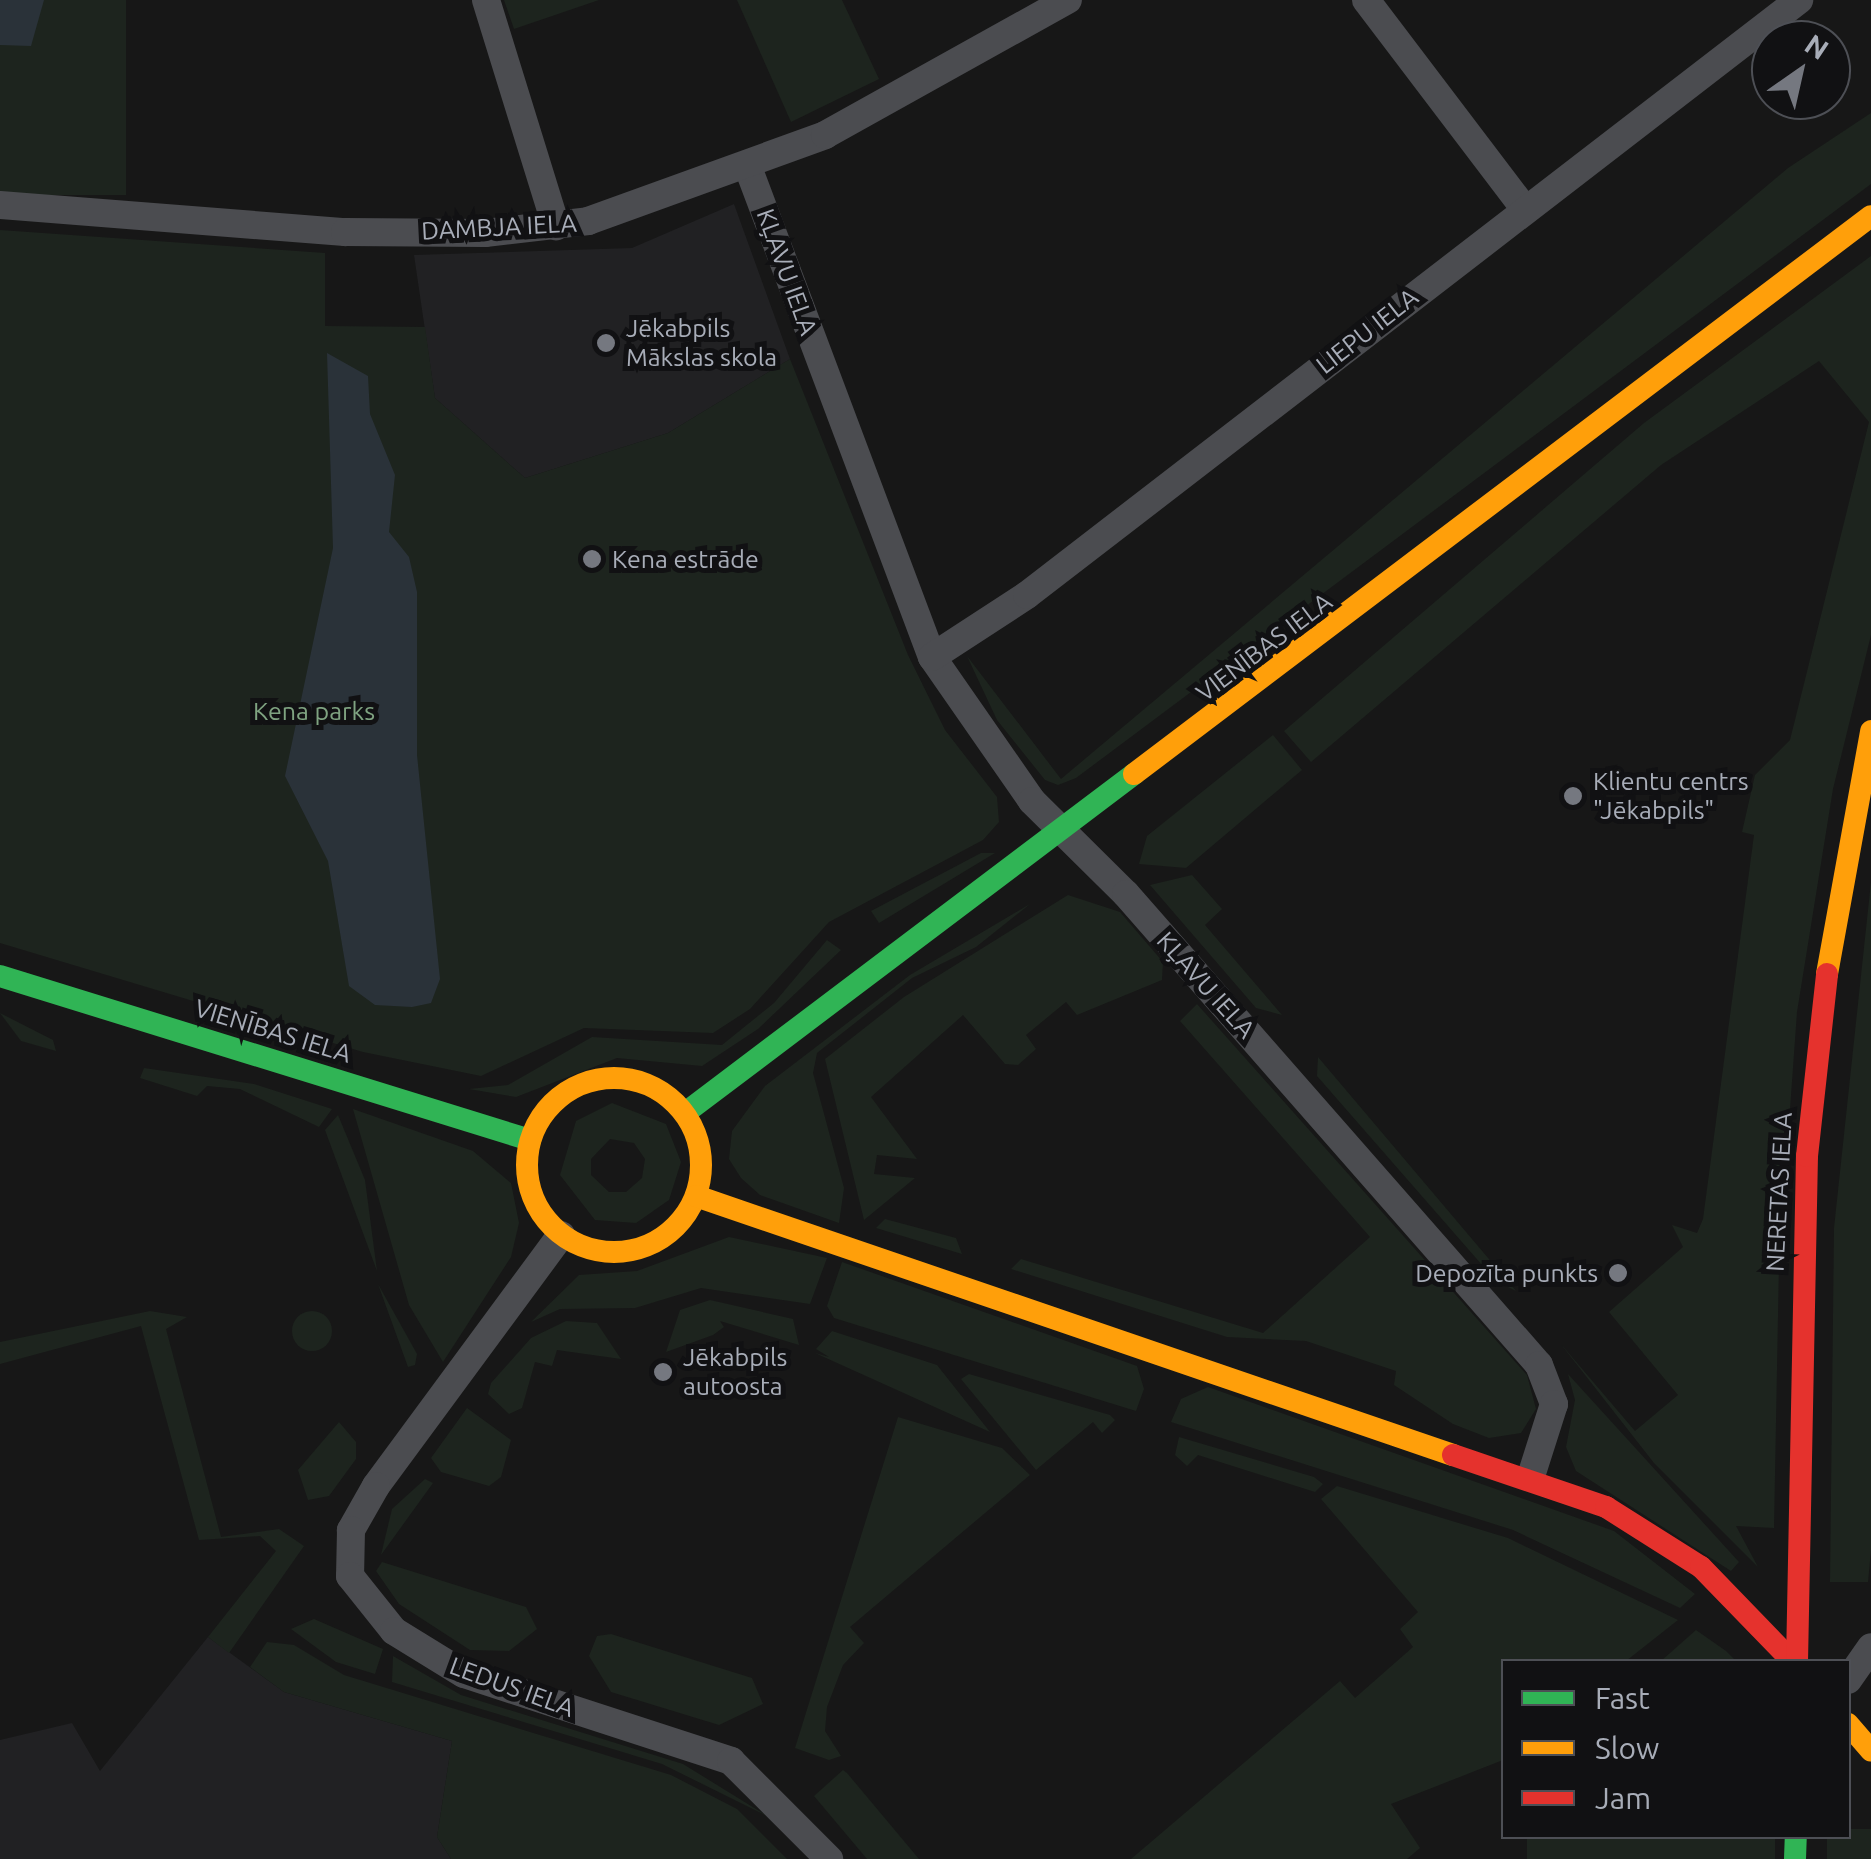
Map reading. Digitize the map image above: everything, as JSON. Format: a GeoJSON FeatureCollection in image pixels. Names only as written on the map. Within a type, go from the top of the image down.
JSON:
{"type":"FeatureCollection","features":[{"type":"Feature","properties":{"kind":"main road","name":"VIENĪBAS IELA"},"geometry":{"type":"LineString","coordinates":[[685,1113],[1062,836],[1871,216]]}},
{"type":"Feature","properties":{"kind":"main road","name":"NERETAS IELA"},"geometry":{"type":"LineString","coordinates":[[1795,1659],[1816,1050],[1871,731]]}},
{"type":"Feature","properties":{"kind":"main road","name":"VIENĪBAS IELA"},"geometry":{"type":"LineString","coordinates":[[0,976],[530,1140]]}},
{"type":"Feature","properties":{"kind":"main road"},"geometry":{"type":"LineString","coordinates":[[599,1078],[646,1085],[685,1113],[702,1168],[696,1196],[679,1224],[638,1248],[590,1249],[561,1235],[528,1182],[530,1140],[544,1111],[599,1078]]}},
{"type":"Feature","properties":{"kind":"main road"},"geometry":{"type":"LineString","coordinates":[[696,1196],[1531,1476],[1675,1548],[1792,1659]]}},
{"type":"Feature","properties":{"kind":"main road"},"geometry":{"type":"LineString","coordinates":[[1851,1727],[1871,1750]]}},
{"type":"Feature","properties":{"kind":"street"},"geometry":{"type":"LineString","coordinates":[[486,0],[556,226]]}},
{"type":"Feature","properties":{"kind":"street","name":"DAMBJA IELA"},"geometry":{"type":"LineString","coordinates":[[0,205],[345,232],[556,226],[749,170],[941,77],[1068,0]]}},
{"type":"Feature","properties":{"kind":"street"},"geometry":{"type":"LineString","coordinates":[[1366,0],[1524,208]]}},
{"type":"Feature","properties":{"kind":"street","name":"LIEPU IELA"},"geometry":{"type":"LineString","coordinates":[[932,657],[1026,595],[1799,0]]}},
{"type":"Feature","properties":{"kind":"street","name":"KĻAVU IELA"},"geometry":{"type":"LineString","coordinates":[[749,170],[932,657],[1062,836],[1138,908],[1539,1365],[1554,1404],[1531,1476]]}},
{"type":"Feature","properties":{"kind":"street","name":"LEDUS IELA"},"geometry":{"type":"LineString","coordinates":[[561,1235],[376,1486],[351,1530],[350,1576],[394,1631],[464,1674],[731,1761],[829,1859]]}},
{"type":"Feature","properties":{"kind":"street"},"geometry":{"type":"LineString","coordinates":[[1851,1676],[1871,1647]]}},
{"type":"Feature","properties":{"kind":"shaded area"},"geometry":{"type":"Polygon","coordinates":[[[0,0],[44,0],[31,46],[0,45],[0,0]]]}},
{"type":"Feature","properties":{"kind":"shaded area","name":"Jēkabpils Mākslas skola"},"geometry":{"type":"Polygon","coordinates":[[[734,204],[790,359],[668,433],[525,478],[435,398],[414,255],[632,248],[734,204]]]}},
{"type":"Feature","properties":{"kind":"shaded area"},"geometry":{"type":"Polygon","coordinates":[[[327,353],[368,376],[370,414],[395,475],[389,532],[409,557],[417,592],[417,755],[440,979],[431,1003],[412,1007],[375,1005],[349,986],[328,861],[285,776],[333,548],[327,353]]]}},
{"type":"Feature","properties":{"kind":"shaded area"},"geometry":{"type":"Polygon","coordinates":[[[208,1637],[284,1692],[452,1741],[437,1837],[451,1859],[0,1859],[0,1740],[72,1723],[100,1771],[208,1637]]]}},
{"type":"Feature","properties":{"kind":"green space"},"geometry":{"type":"Polygon","coordinates":[[[0,0],[126,0],[126,195],[0,195],[0,0]]]}},
{"type":"Feature","properties":{"kind":"green space"},"geometry":{"type":"Polygon","coordinates":[[[504,0],[599,0],[514,29],[504,0]]]}},
{"type":"Feature","properties":{"kind":"green space"},"geometry":{"type":"Polygon","coordinates":[[[737,0],[842,0],[879,79],[791,122],[737,0]]]}},
{"type":"Feature","properties":{"kind":"green space"},"geometry":{"type":"Polygon","coordinates":[[[1871,113],[1871,184],[1076,778],[1058,785],[1045,780],[997,720],[967,656],[1061,779],[1788,168],[1871,113]]]}},
{"type":"Feature","properties":{"kind":"green space","name":"Kena parks"},"geometry":{"type":"Polygon","coordinates":[[[0,230],[325,253],[325,326],[425,327],[435,398],[525,478],[668,433],[790,359],[908,655],[945,730],[997,797],[999,822],[983,840],[829,922],[750,1009],[713,1033],[584,1028],[481,1076],[363,1052],[0,943],[0,230]]]}},
{"type":"Feature","properties":{"kind":"green space"},"geometry":{"type":"Polygon","coordinates":[[[1871,256],[1871,635],[1833,789],[1797,1012],[1779,1262],[1774,1528],[1736,1526],[1758,1567],[1654,1463],[1560,1343],[1635,1431],[1678,1395],[1609,1312],[1683,1247],[1672,1225],[1697,1233],[1703,1219],[1754,835],[1742,832],[1755,775],[1790,740],[1869,422],[1819,361],[1661,465],[1311,762],[1284,731],[1644,423],[1871,256]]]}},
{"type":"Feature","properties":{"kind":"green space"},"geometry":{"type":"Polygon","coordinates":[[[1273,735],[1302,770],[1186,868],[1139,864],[1147,836],[1273,735]]]}},
{"type":"Feature","properties":{"kind":"green space"},"geometry":{"type":"Polygon","coordinates":[[[981,853],[995,853],[879,923],[871,911],[981,853]]]}},
{"type":"Feature","properties":{"kind":"green space"},"geometry":{"type":"Polygon","coordinates":[[[1192,875],[1222,909],[1205,925],[1282,1015],[1256,1008],[1150,885],[1192,875]]]}},
{"type":"Feature","properties":{"kind":"green space"},"geometry":{"type":"Polygon","coordinates":[[[1871,882],[1871,1550],[1868,1582],[1830,1582],[1834,1228],[1871,882]]]}},
{"type":"Feature","properties":{"kind":"green space"},"geometry":{"type":"Polygon","coordinates":[[[1068,895],[1120,912],[1163,962],[1162,980],[1077,1015],[1066,1002],[1026,1035],[1036,1049],[1018,1065],[1005,1064],[963,1015],[871,1097],[917,1159],[877,1155],[874,1174],[915,1178],[864,1220],[825,1059],[904,997],[1068,895]]]}},
{"type":"Feature","properties":{"kind":"green space"},"geometry":{"type":"Polygon","coordinates":[[[1030,904],[976,947],[912,978],[817,1053],[813,1073],[844,1188],[839,1223],[760,1195],[741,1178],[729,1159],[732,1131],[765,1086],[910,975],[1030,904]]]}},
{"type":"Feature","properties":{"kind":"green space"},"geometry":{"type":"Polygon","coordinates":[[[827,940],[841,950],[758,1029],[702,1066],[617,1058],[516,1097],[469,1089],[508,1085],[592,1037],[722,1045],[774,1003],[827,940]]]}},
{"type":"Feature","properties":{"kind":"green space"},"geometry":{"type":"Polygon","coordinates":[[[1197,1004],[1527,1375],[1536,1409],[1521,1433],[1489,1438],[1453,1424],[1394,1385],[1396,1371],[1306,1341],[1227,1337],[1011,1269],[1021,1259],[1263,1333],[1370,1237],[1180,1021],[1197,1004]]]}},
{"type":"Feature","properties":{"kind":"green space"},"geometry":{"type":"Polygon","coordinates":[[[0,1013],[53,1040],[56,1051],[21,1041],[0,1013]]]}},
{"type":"Feature","properties":{"kind":"green space"},"geometry":{"type":"Polygon","coordinates":[[[1318,1057],[1516,1291],[1496,1281],[1317,1076],[1318,1057]]]}},
{"type":"Feature","properties":{"kind":"green space"},"geometry":{"type":"Polygon","coordinates":[[[144,1068],[254,1084],[332,1109],[319,1127],[240,1089],[207,1086],[197,1096],[140,1078],[144,1068]]]}},
{"type":"Feature","properties":{"kind":"green space"},"geometry":{"type":"Polygon","coordinates":[[[612,1103],[666,1124],[681,1162],[669,1200],[636,1223],[595,1220],[560,1175],[576,1121],[612,1103]],[[610,1139],[591,1159],[591,1175],[609,1192],[626,1192],[642,1178],[645,1159],[634,1143],[610,1139]]]}},
{"type":"Feature","properties":{"kind":"green space"},"geometry":{"type":"Polygon","coordinates":[[[353,1109],[473,1151],[511,1183],[519,1223],[511,1257],[443,1362],[409,1305],[353,1109]]]}},
{"type":"Feature","properties":{"kind":"green space"},"geometry":{"type":"Polygon","coordinates":[[[338,1115],[365,1180],[377,1271],[325,1130],[338,1115]]]}},
{"type":"Feature","properties":{"kind":"green space"},"geometry":{"type":"Polygon","coordinates":[[[885,1219],[956,1238],[962,1254],[876,1228],[885,1219]]]}},
{"type":"Feature","properties":{"kind":"green space"},"geometry":{"type":"Polygon","coordinates":[[[729,1237],[827,1258],[810,1304],[701,1288],[635,1308],[560,1309],[531,1322],[579,1275],[637,1271],[729,1237]]]}},
{"type":"Feature","properties":{"kind":"green space"},"geometry":{"type":"Polygon","coordinates":[[[842,1262],[1137,1366],[1144,1389],[1136,1411],[834,1318],[827,1306],[842,1262]]]}},
{"type":"Feature","properties":{"kind":"green space"},"geometry":{"type":"Polygon","coordinates":[[[378,1284],[417,1354],[415,1365],[408,1367],[378,1284]]]}},
{"type":"Feature","properties":{"kind":"green space"},"geometry":{"type":"Polygon","coordinates":[[[710,1300],[793,1319],[799,1345],[720,1321],[724,1327],[713,1335],[666,1352],[680,1310],[710,1300]]]}},
{"type":"Feature","properties":{"kind":"green space"},"geometry":{"type":"Polygon","coordinates":[[[150,1311],[187,1317],[166,1329],[221,1537],[279,1529],[304,1546],[229,1653],[208,1637],[276,1551],[260,1536],[199,1540],[141,1326],[0,1364],[0,1342],[150,1311]]]}},
{"type":"Feature","properties":{"kind":"green space"},"geometry":{"type":"Polygon","coordinates":[[[312,1311],[326,1317],[332,1331],[326,1345],[312,1351],[298,1345],[292,1331],[298,1317],[312,1311]]]}},
{"type":"Feature","properties":{"kind":"green space"},"geometry":{"type":"Polygon","coordinates":[[[566,1321],[597,1323],[621,1359],[557,1350],[552,1366],[535,1362],[522,1408],[509,1414],[488,1394],[491,1383],[531,1338],[566,1321]]]}},
{"type":"Feature","properties":{"kind":"green space"},"geometry":{"type":"Polygon","coordinates":[[[832,1331],[937,1365],[990,1432],[815,1353],[829,1357],[816,1349],[832,1331]]]}},
{"type":"Feature","properties":{"kind":"green space"},"geometry":{"type":"Polygon","coordinates":[[[969,1374],[1110,1415],[1115,1420],[1102,1433],[1093,1422],[1036,1470],[961,1379],[969,1374]]]}},
{"type":"Feature","properties":{"kind":"green space"},"geometry":{"type":"Polygon","coordinates":[[[1568,1374],[1739,1562],[1731,1571],[1576,1471],[1566,1447],[1575,1400],[1568,1374]]]}},
{"type":"Feature","properties":{"kind":"green space"},"geometry":{"type":"Polygon","coordinates":[[[1208,1387],[1614,1531],[1695,1594],[1680,1608],[1513,1530],[1171,1422],[1181,1399],[1208,1387]]]}},
{"type":"Feature","properties":{"kind":"green space"},"geometry":{"type":"Polygon","coordinates":[[[467,1408],[511,1440],[501,1477],[489,1486],[441,1472],[431,1458],[467,1408]]]}},
{"type":"Feature","properties":{"kind":"green space"},"geometry":{"type":"Polygon","coordinates":[[[898,1417],[1002,1448],[1030,1475],[850,1627],[864,1643],[843,1665],[827,1707],[825,1731],[841,1756],[829,1760],[795,1748],[898,1417]]]}},
{"type":"Feature","properties":{"kind":"green space"},"geometry":{"type":"Polygon","coordinates":[[[339,1422],[356,1442],[356,1459],[329,1496],[308,1500],[298,1470],[339,1422]]]}},
{"type":"Feature","properties":{"kind":"green space"},"geometry":{"type":"Polygon","coordinates":[[[1179,1437],[1314,1477],[1323,1484],[1315,1492],[1198,1455],[1187,1466],[1175,1455],[1179,1437]]]}},
{"type":"Feature","properties":{"kind":"green space"},"geometry":{"type":"Polygon","coordinates":[[[425,1479],[433,1483],[381,1555],[392,1509],[425,1479]]]}},
{"type":"Feature","properties":{"kind":"green space"},"geometry":{"type":"Polygon","coordinates":[[[1337,1486],[1508,1538],[1678,1620],[1629,1659],[1501,1659],[1501,1761],[1391,1804],[1420,1848],[1407,1859],[1131,1859],[1340,1681],[1355,1698],[1413,1647],[1400,1629],[1418,1612],[1321,1499],[1337,1486]]]}},
{"type":"Feature","properties":{"kind":"green space"},"geometry":{"type":"Polygon","coordinates":[[[382,1562],[526,1607],[537,1629],[509,1651],[470,1650],[399,1604],[376,1571],[382,1562]]]}},
{"type":"Feature","properties":{"kind":"green space"},"geometry":{"type":"Polygon","coordinates":[[[314,1619],[383,1649],[375,1674],[336,1662],[291,1629],[314,1619]]]}},
{"type":"Feature","properties":{"kind":"green space"},"geometry":{"type":"Polygon","coordinates":[[[1696,1630],[1734,1659],[1663,1659],[1696,1630]]]}},
{"type":"Feature","properties":{"kind":"green space"},"geometry":{"type":"Polygon","coordinates":[[[611,1634],[752,1678],[763,1704],[719,1725],[611,1692],[589,1656],[597,1636],[611,1634]]]}},
{"type":"Feature","properties":{"kind":"green space"},"geometry":{"type":"Polygon","coordinates":[[[267,1642],[294,1645],[344,1675],[671,1775],[737,1809],[787,1859],[451,1859],[437,1837],[452,1741],[284,1692],[250,1667],[267,1642]]]}},
{"type":"Feature","properties":{"kind":"green space"},"geometry":{"type":"Polygon","coordinates":[[[393,1656],[461,1695],[683,1764],[769,1817],[662,1764],[392,1682],[393,1656]]]}},
{"type":"Feature","properties":{"kind":"green space"},"geometry":{"type":"Polygon","coordinates":[[[843,1770],[919,1859],[867,1859],[814,1796],[843,1770]]]}},
{"type":"Feature","properties":{"kind":"green space"},"geometry":{"type":"Polygon","coordinates":[[[1851,1829],[1871,1829],[1871,1859],[1827,1859],[1827,1839],[1851,1839],[1851,1829]]]}},
{"type":"Feature","properties":{"kind":"green space"},"geometry":{"type":"Polygon","coordinates":[[[1527,1839],[1775,1839],[1775,1859],[1527,1859],[1527,1839]]]}},
{"type":"Feature","properties":{"kind":"traffic: fast"},"geometry":{"type":"LineString","coordinates":[[685,1113],[1134,774]]}},
{"type":"Feature","properties":{"kind":"traffic: fast"},"geometry":{"type":"LineString","coordinates":[[0,976],[530,1140]]}},
{"type":"Feature","properties":{"kind":"traffic: fast"},"geometry":{"type":"LineString","coordinates":[[1795,1859],[1796,1839]]}},
{"type":"Feature","properties":{"kind":"traffic: slow"},"geometry":{"type":"LineString","coordinates":[[1134,774],[1871,216]]}},
{"type":"Feature","properties":{"kind":"traffic: slow"},"geometry":{"type":"LineString","coordinates":[[1827,974],[1871,731]]}},
{"type":"Feature","properties":{"kind":"traffic: slow"},"geometry":{"type":"LineString","coordinates":[[614,1078],[647,1085],[675,1104],[694,1132],[701,1165],[694,1198],[675,1226],[647,1245],[614,1252],[581,1245],[553,1226],[534,1198],[527,1165],[534,1132],[553,1104],[581,1085],[614,1078]]}},
{"type":"Feature","properties":{"kind":"traffic: slow"},"geometry":{"type":"LineString","coordinates":[[696,1196],[1453,1455]]}},
{"type":"Feature","properties":{"kind":"traffic: slow"},"geometry":{"type":"LineString","coordinates":[[1851,1727],[1871,1750]]}},
{"type":"Feature","properties":{"kind":"traffic: jam"},"geometry":{"type":"LineString","coordinates":[[1797,1659],[1807,1156],[1827,974]]}},
{"type":"Feature","properties":{"kind":"traffic: jam"},"geometry":{"type":"LineString","coordinates":[[1453,1455],[1606,1507],[1701,1567],[1790,1659]]}},
{"type":"Feature","properties":{"kind":"place","name":"Jēkabpils Mākslas skola"},"geometry":{"type":"Point","coordinates":[606,343]}},
{"type":"Feature","properties":{"kind":"place","name":"Kena estrāde"},"geometry":{"type":"Point","coordinates":[592,559]}},
{"type":"Feature","properties":{"kind":"place","name":"Klientu centrs \"Jēkabpils\""},"geometry":{"type":"Point","coordinates":[1573,796]}},
{"type":"Feature","properties":{"kind":"place","name":"Depozīta punkts"},"geometry":{"type":"Point","coordinates":[1618,1273]}},
{"type":"Feature","properties":{"kind":"place","name":"Jēkabpils autoosta"},"geometry":{"type":"Point","coordinates":[663,1372]}}]}
